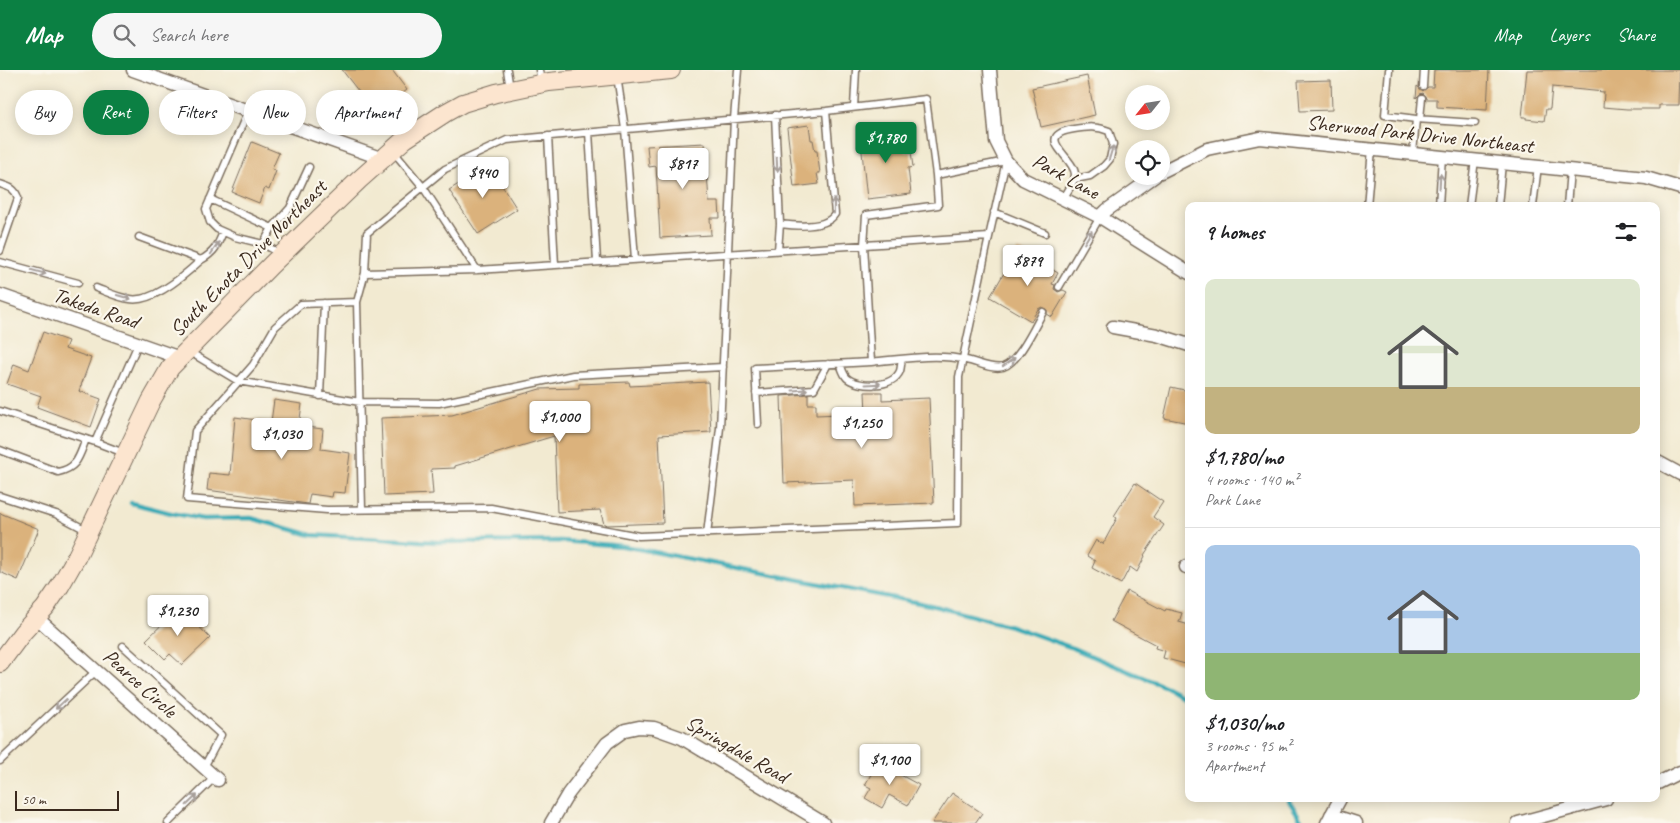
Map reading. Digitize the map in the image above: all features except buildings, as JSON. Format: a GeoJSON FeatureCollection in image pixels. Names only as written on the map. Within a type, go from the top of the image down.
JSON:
{"type":"FeatureCollection","features":[{"type":"Feature","properties":{"kind":"main road","name":"South Enota Drive Northeast"},"geometry":{"type":"LineString","coordinates":[[0,663],[45,608],[60,586],[89,531],[151,402],[170,368],[282,255],[388,154],[405,139],[463,103],[510,90],[540,77],[617,75],[671,70]]}},
{"type":"Feature","properties":{"kind":"street"},"geometry":{"type":"LineString","coordinates":[[133,70],[244,110]]}},
{"type":"Feature","properties":{"kind":"street","name":"Park Lane"},"geometry":{"type":"LineString","coordinates":[[990,70],[996,140],[1006,161],[1023,179],[1100,217],[1185,270]]}},
{"type":"Feature","properties":{"kind":"street"},"geometry":{"type":"LineString","coordinates":[[306,129],[388,154]]}},
{"type":"Feature","properties":{"kind":"street","name":"Sherwood Park Drive Northeast"},"geometry":{"type":"LineString","coordinates":[[1170,167],[1206,149],[1260,138],[1646,178],[1680,188]]}},
{"type":"Feature","properties":{"kind":"street"},"geometry":{"type":"LineString","coordinates":[[1100,217],[1142,185]]}},
{"type":"Feature","properties":{"kind":"street","name":"Takeda Road"},"geometry":{"type":"LineString","coordinates":[[0,295],[138,344],[183,354]]}},
{"type":"Feature","properties":{"kind":"street"},"geometry":{"type":"LineString","coordinates":[[1113,327],[1157,335],[1185,344]]}},
{"type":"Feature","properties":{"kind":"street"},"geometry":{"type":"LineString","coordinates":[[1660,463],[1680,474]]}},
{"type":"Feature","properties":{"kind":"street","name":"Pearce Circle"},"geometry":{"type":"LineString","coordinates":[[36,617],[217,778]]}},
{"type":"Feature","properties":{"kind":"street","name":"Springdale Road"},"geometry":{"type":"LineString","coordinates":[[550,823],[568,794],[607,743],[625,730],[639,726],[654,728],[682,738],[823,823]]}},
{"type":"Feature","properties":{"kind":"street"},"geometry":{"type":"LineString","coordinates":[[1660,782],[1680,772]]}},
{"type":"Feature","properties":{"kind":"street"},"geometry":{"type":"LineString","coordinates":[[1338,802],[1329,819],[1356,823]]}},
{"type":"Feature","properties":{"kind":"street"},"geometry":{"type":"LineString","coordinates":[[1518,823],[1595,802]]}},
{"type":"Feature","properties":{"kind":"lane"},"geometry":{"type":"LineString","coordinates":[[507,70],[510,90]]}},
{"type":"Feature","properties":{"kind":"lane"},"geometry":{"type":"LineString","coordinates":[[707,534],[720,428],[738,70]]}},
{"type":"Feature","properties":{"kind":"lane"},"geometry":{"type":"LineString","coordinates":[[854,108],[856,70]]}},
{"type":"Feature","properties":{"kind":"lane"},"geometry":{"type":"LineString","coordinates":[[1389,70],[1385,115],[1475,124]]}},
{"type":"Feature","properties":{"kind":"lane"},"geometry":{"type":"LineString","coordinates":[[1423,86],[1424,70]]}},
{"type":"Feature","properties":{"kind":"lane"},"geometry":{"type":"LineString","coordinates":[[617,75],[625,129],[635,259]]}},
{"type":"Feature","properties":{"kind":"lane"},"geometry":{"type":"LineString","coordinates":[[1414,153],[1422,98]]}},
{"type":"Feature","properties":{"kind":"lane"},"geometry":{"type":"LineString","coordinates":[[362,509],[357,302],[364,273],[367,233],[445,169],[507,140],[775,116],[926,99],[938,205],[866,215],[864,245],[870,362]]}},
{"type":"Feature","properties":{"kind":"lane"},"geometry":{"type":"LineString","coordinates":[[780,224],[804,225],[826,222],[835,214],[826,111]]}},
{"type":"Feature","properties":{"kind":"lane"},"geometry":{"type":"LineString","coordinates":[[775,116],[780,224],[778,250]]}},
{"type":"Feature","properties":{"kind":"lane"},"geometry":{"type":"LineString","coordinates":[[244,120],[206,209],[210,222],[217,229],[235,237],[262,244],[282,255]]}},
{"type":"Feature","properties":{"kind":"lane"},"geometry":{"type":"LineString","coordinates":[[1063,199],[1074,179],[1075,172],[1057,147],[1055,143],[1056,138],[1060,133],[1068,130],[1087,127],[1100,127],[1109,131],[1113,144],[1110,159],[1090,176],[1074,179]]}},
{"type":"Feature","properties":{"kind":"lane"},"geometry":{"type":"LineString","coordinates":[[589,132],[597,261]]}},
{"type":"Feature","properties":{"kind":"lane"},"geometry":{"type":"LineString","coordinates":[[548,136],[555,265]]}},
{"type":"Feature","properties":{"kind":"lane"},"geometry":{"type":"LineString","coordinates":[[1368,202],[1372,149]]}},
{"type":"Feature","properties":{"kind":"lane"},"geometry":{"type":"LineString","coordinates":[[388,154],[423,187],[476,270]]}},
{"type":"Feature","properties":{"kind":"lane"},"geometry":{"type":"LineString","coordinates":[[1439,202],[1442,156]]}},
{"type":"Feature","properties":{"kind":"lane"},"geometry":{"type":"LineString","coordinates":[[1470,202],[1475,160]]}},
{"type":"Feature","properties":{"kind":"lane"},"geometry":{"type":"LineString","coordinates":[[357,302],[301,304],[275,327],[253,365],[195,431],[187,499],[327,510],[491,508],[639,536],[958,524],[960,377],[1006,161],[936,175]]}},
{"type":"Feature","properties":{"kind":"lane"},"geometry":{"type":"LineString","coordinates":[[1498,202],[1502,162]]}},
{"type":"Feature","properties":{"kind":"lane"},"geometry":{"type":"LineString","coordinates":[[1534,202],[1538,166]]}},
{"type":"Feature","properties":{"kind":"lane"},"geometry":{"type":"LineString","coordinates":[[262,244],[272,228],[290,208],[309,168]]}},
{"type":"Feature","properties":{"kind":"lane"},"geometry":{"type":"LineString","coordinates":[[1566,202],[1570,170]]}},
{"type":"Feature","properties":{"kind":"lane"},"geometry":{"type":"LineString","coordinates":[[0,184],[12,188],[18,198],[0,250]]}},
{"type":"Feature","properties":{"kind":"lane"},"geometry":{"type":"LineString","coordinates":[[210,199],[272,228]]}},
{"type":"Feature","properties":{"kind":"lane"},"geometry":{"type":"LineString","coordinates":[[994,212],[1045,234]]}},
{"type":"Feature","properties":{"kind":"lane"},"geometry":{"type":"LineString","coordinates":[[1059,287],[1100,217]]}},
{"type":"Feature","properties":{"kind":"lane"},"geometry":{"type":"LineString","coordinates":[[96,288],[129,299],[140,299],[152,294],[181,278],[201,260],[210,255],[217,247],[223,232]]}},
{"type":"Feature","properties":{"kind":"lane"},"geometry":{"type":"LineString","coordinates":[[139,237],[201,260]]}},
{"type":"Feature","properties":{"kind":"lane"},"geometry":{"type":"LineString","coordinates":[[364,273],[476,270],[989,237]]}},
{"type":"Feature","properties":{"kind":"lane"},"geometry":{"type":"LineString","coordinates":[[0,262],[78,283]]}},
{"type":"Feature","properties":{"kind":"lane"},"geometry":{"type":"LineString","coordinates":[[320,396],[324,303]]}},
{"type":"Feature","properties":{"kind":"lane"},"geometry":{"type":"LineString","coordinates":[[758,424],[755,368],[943,357],[964,359],[996,368],[1004,366],[1016,358],[1044,312]]}},
{"type":"Feature","properties":{"kind":"lane"},"geometry":{"type":"LineString","coordinates":[[95,442],[138,344]]}},
{"type":"Feature","properties":{"kind":"lane"},"geometry":{"type":"LineString","coordinates":[[183,354],[238,381],[360,402],[439,403],[573,375],[723,368]]}},
{"type":"Feature","properties":{"kind":"lane"},"geometry":{"type":"LineString","coordinates":[[840,364],[845,376],[857,384],[870,384],[891,380],[900,372],[902,359]]}},
{"type":"Feature","properties":{"kind":"lane"},"geometry":{"type":"LineString","coordinates":[[756,394],[814,389],[828,364]]}},
{"type":"Feature","properties":{"kind":"lane"},"geometry":{"type":"LineString","coordinates":[[0,411],[126,454]]}},
{"type":"Feature","properties":{"kind":"lane"},"geometry":{"type":"LineString","coordinates":[[0,450],[58,472],[68,470],[75,464],[86,439]]}},
{"type":"Feature","properties":{"kind":"lane"},"geometry":{"type":"LineString","coordinates":[[0,496],[56,514],[89,531]]}},
{"type":"Feature","properties":{"kind":"lane"},"geometry":{"type":"LineString","coordinates":[[123,646],[221,734],[204,767]]}},
{"type":"Feature","properties":{"kind":"lane"},"geometry":{"type":"LineString","coordinates":[[0,761],[96,671]]}},
{"type":"Feature","properties":{"kind":"lane"},"geometry":{"type":"LineString","coordinates":[[168,823],[217,778]]}},
{"type":"Feature","properties":{"kind":"waterway"},"geometry":{"type":"LineString","coordinates":[[131,503],[203,519],[251,518],[311,535],[436,542],[561,541],[623,546],[930,605],[1011,626],[1070,647],[1166,687],[1185,697]]}},
{"type":"Feature","properties":{"kind":"waterway"},"geometry":{"type":"LineString","coordinates":[[1290,802],[1303,823]]}}]}
